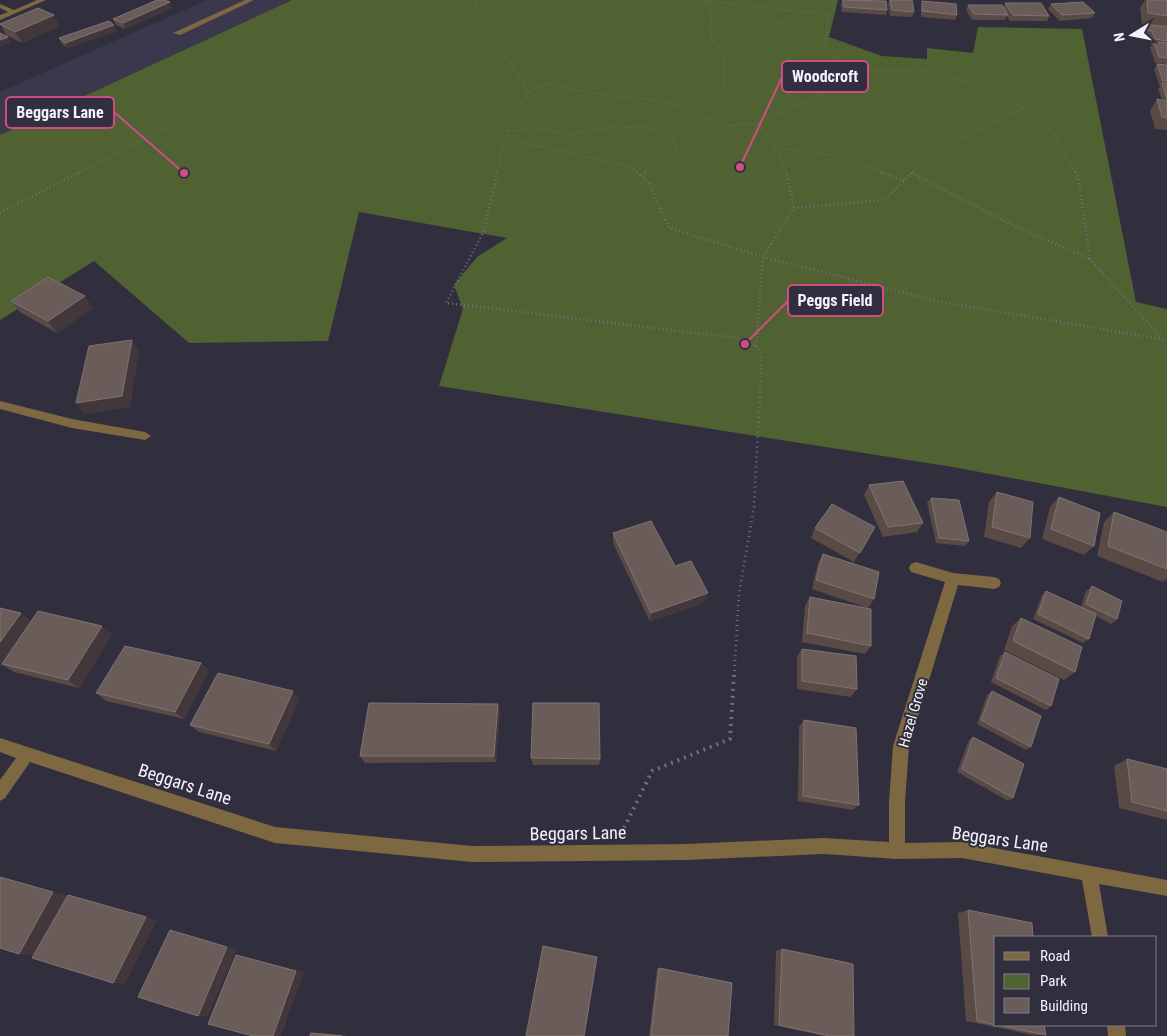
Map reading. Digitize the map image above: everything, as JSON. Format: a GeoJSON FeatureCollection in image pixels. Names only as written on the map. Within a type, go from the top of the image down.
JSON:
{"type":"FeatureCollection","features":[{"type":"Feature","properties":{"kind":"street"},"geometry":{"type":"LineString","coordinates":[[0,18],[43,0]]}},
{"type":"Feature","properties":{"kind":"street"},"geometry":{"type":"LineString","coordinates":[[177,33],[251,0]]}},
{"type":"Feature","properties":{"kind":"street"},"geometry":{"type":"LineString","coordinates":[[0,6],[14,12]]}},
{"type":"Feature","properties":{"kind":"street"},"geometry":{"type":"LineString","coordinates":[[0,405],[84,427],[145,436]]}},
{"type":"Feature","properties":{"kind":"street"},"geometry":{"type":"LineString","coordinates":[[916,568],[953,579],[994,583]]}},
{"type":"Feature","properties":{"kind":"street","name":"Hazel Grove"},"geometry":{"type":"LineString","coordinates":[[897,851],[897,802],[901,746],[953,579]]}},
{"type":"Feature","properties":{"kind":"street","name":"Beggars Lane"},"geometry":{"type":"LineString","coordinates":[[0,745],[275,835],[472,854],[686,852],[824,846],[897,851],[962,850],[1167,888]]}},
{"type":"Feature","properties":{"kind":"street"},"geometry":{"type":"LineString","coordinates":[[0,793],[28,753]]}},
{"type":"Feature","properties":{"kind":"street"},"geometry":{"type":"LineString","coordinates":[[1089,874],[1100,936]]}},
{"type":"Feature","properties":{"kind":"path"},"geometry":{"type":"LineString","coordinates":[[478,0],[474,6],[529,92]]}},
{"type":"Feature","properties":{"kind":"path"},"geometry":{"type":"LineString","coordinates":[[699,0],[829,14]]}},
{"type":"Feature","properties":{"kind":"path"},"geometry":{"type":"LineString","coordinates":[[834,0],[829,14],[825,46],[846,69],[937,72],[979,85],[1022,108],[1052,132],[1078,177],[1090,259]]}},
{"type":"Feature","properties":{"kind":"path"},"geometry":{"type":"LineString","coordinates":[[706,1],[712,13],[711,38],[723,55],[724,87],[758,123],[783,160],[794,208],[763,256],[756,346]]}},
{"type":"Feature","properties":{"kind":"path"},"geometry":{"type":"LineString","coordinates":[[723,55],[755,33],[804,12]]}},
{"type":"Feature","properties":{"kind":"path"},"geometry":{"type":"LineString","coordinates":[[612,853],[652,771],[730,739],[740,594],[754,507],[762,355],[756,346],[738,338],[446,303],[484,231],[506,131],[511,119],[529,92],[545,84],[600,94],[662,101],[729,126],[758,123],[836,86],[846,69]]}},
{"type":"Feature","properties":{"kind":"path"},"geometry":{"type":"LineString","coordinates":[[0,213],[212,104]]}},
{"type":"Feature","properties":{"kind":"path"},"geometry":{"type":"LineString","coordinates":[[794,208],[884,200],[911,173],[958,140],[1022,108]]}},
{"type":"Feature","properties":{"kind":"path"},"geometry":{"type":"LineString","coordinates":[[506,131],[548,129],[569,135],[595,129],[642,126],[670,133],[677,152],[640,175]]}},
{"type":"Feature","properties":{"kind":"path"},"geometry":{"type":"LineString","coordinates":[[505,138],[633,168],[649,183],[669,228],[763,256],[941,302],[1167,340]]}},
{"type":"Feature","properties":{"kind":"path"},"geometry":{"type":"LineString","coordinates":[[775,148],[842,156],[904,181]]}},
{"type":"Feature","properties":{"kind":"path"},"geometry":{"type":"LineString","coordinates":[[911,173],[944,188],[1010,224],[1090,259],[1163,339]]}},
{"type":"Feature","properties":{"kind":"shaded area"},"geometry":{"type":"Polygon","coordinates":[[[207,0],[292,0],[0,135],[0,92],[207,0]]]}},
{"type":"Feature","properties":{"kind":"green space"},"geometry":{"type":"Polygon","coordinates":[[[292,0],[838,0],[829,37],[882,56],[927,59],[927,48],[973,53],[978,27],[1082,29],[1136,302],[1167,309],[1167,507],[953,467],[439,386],[463,309],[454,285],[477,257],[507,238],[359,212],[328,341],[189,343],[94,261],[0,320],[0,135],[292,0]]]}},
{"type":"Feature","properties":{"kind":"building"},"geometry":{"type":"Polygon","coordinates":[[[157,0],[170,2],[123,23],[113,19],[157,0]]]}},
{"type":"Feature","properties":{"kind":"building"},"geometry":{"type":"Polygon","coordinates":[[[843,0],[886,1],[887,10],[844,7],[843,0]]]}},
{"type":"Feature","properties":{"kind":"building"},"geometry":{"type":"Polygon","coordinates":[[[890,0],[912,0],[914,12],[892,10],[890,0]]]}},
{"type":"Feature","properties":{"kind":"building"},"geometry":{"type":"Polygon","coordinates":[[[1147,0],[1167,0],[1167,16],[1148,13],[1147,0]]]}},
{"type":"Feature","properties":{"kind":"building"},"geometry":{"type":"Polygon","coordinates":[[[922,1],[956,4],[957,15],[922,11],[922,1]]]}},
{"type":"Feature","properties":{"kind":"building"},"geometry":{"type":"Polygon","coordinates":[[[1083,2],[1095,13],[1062,15],[1051,4],[1083,2]]]}},
{"type":"Feature","properties":{"kind":"building"},"geometry":{"type":"Polygon","coordinates":[[[1005,3],[1041,3],[1049,16],[1013,15],[1005,3]]]}},
{"type":"Feature","properties":{"kind":"building"},"geometry":{"type":"Polygon","coordinates":[[[968,5],[1002,5],[1008,15],[974,14],[968,5]]]}},
{"type":"Feature","properties":{"kind":"building"},"geometry":{"type":"Polygon","coordinates":[[[38,8],[54,15],[15,32],[0,24],[38,8]]]}},
{"type":"Feature","properties":{"kind":"building"},"geometry":{"type":"Polygon","coordinates":[[[109,21],[114,25],[65,43],[59,38],[109,21]]]}},
{"type":"Feature","properties":{"kind":"building"},"geometry":{"type":"Polygon","coordinates":[[[1145,24],[1167,27],[1167,41],[1155,39],[1152,31],[1146,30],[1145,24]]]}},
{"type":"Feature","properties":{"kind":"building"},"geometry":{"type":"Polygon","coordinates":[[[0,33],[8,37],[0,40],[0,33]]]}},
{"type":"Feature","properties":{"kind":"building"},"geometry":{"type":"Polygon","coordinates":[[[1154,42],[1167,43],[1167,58],[1159,57],[1154,42]]]}},
{"type":"Feature","properties":{"kind":"building"},"geometry":{"type":"Polygon","coordinates":[[[1157,64],[1167,65],[1167,81],[1163,81],[1157,64]]]}},
{"type":"Feature","properties":{"kind":"building"},"geometry":{"type":"Polygon","coordinates":[[[1162,83],[1167,84],[1167,100],[1162,83]]]}},
{"type":"Feature","properties":{"kind":"building"},"geometry":{"type":"Polygon","coordinates":[[[1157,99],[1167,101],[1167,118],[1162,117],[1157,99]]]}},
{"type":"Feature","properties":{"kind":"building"},"geometry":{"type":"Polygon","coordinates":[[[48,277],[85,296],[48,321],[11,301],[48,277]]]}},
{"type":"Feature","properties":{"kind":"building"},"geometry":{"type":"Polygon","coordinates":[[[132,340],[122,396],[76,403],[89,346],[132,340]]]}},
{"type":"Feature","properties":{"kind":"building"},"geometry":{"type":"Polygon","coordinates":[[[903,481],[923,523],[888,527],[869,485],[903,481]]]}},
{"type":"Feature","properties":{"kind":"building"},"geometry":{"type":"Polygon","coordinates":[[[997,492],[1033,502],[1030,538],[992,527],[997,492]]]}},
{"type":"Feature","properties":{"kind":"building"},"geometry":{"type":"Polygon","coordinates":[[[1059,497],[1100,513],[1094,546],[1051,529],[1059,497]]]}},
{"type":"Feature","properties":{"kind":"building"},"geometry":{"type":"Polygon","coordinates":[[[931,498],[959,500],[969,541],[939,538],[931,498]]]}},
{"type":"Feature","properties":{"kind":"building"},"geometry":{"type":"Polygon","coordinates":[[[832,504],[875,527],[860,553],[815,528],[832,504]]]}},
{"type":"Feature","properties":{"kind":"building"},"geometry":{"type":"Polygon","coordinates":[[[1114,512],[1167,532],[1167,569],[1108,546],[1114,512]]]}},
{"type":"Feature","properties":{"kind":"building"},"geometry":{"type":"Polygon","coordinates":[[[651,521],[675,566],[691,561],[708,593],[651,613],[613,533],[651,521]]]}},
{"type":"Feature","properties":{"kind":"building"},"geometry":{"type":"Polygon","coordinates":[[[823,554],[879,572],[874,599],[816,580],[823,554]]]}},
{"type":"Feature","properties":{"kind":"building"},"geometry":{"type":"Polygon","coordinates":[[[1092,586],[1122,601],[1117,619],[1086,604],[1092,586]]]}},
{"type":"Feature","properties":{"kind":"building"},"geometry":{"type":"Polygon","coordinates":[[[1046,591],[1096,614],[1089,639],[1038,614],[1046,591]]]}},
{"type":"Feature","properties":{"kind":"building"},"geometry":{"type":"Polygon","coordinates":[[[810,597],[871,609],[871,646],[807,633],[810,597]]]}},
{"type":"Feature","properties":{"kind":"building"},"geometry":{"type":"Polygon","coordinates":[[[0,608],[21,613],[0,642],[0,608]]]}},
{"type":"Feature","properties":{"kind":"building"},"geometry":{"type":"Polygon","coordinates":[[[38,611],[102,626],[68,680],[2,664],[38,611]]]}},
{"type":"Feature","properties":{"kind":"building"},"geometry":{"type":"Polygon","coordinates":[[[1021,618],[1082,647],[1075,672],[1013,641],[1021,618]]]}},
{"type":"Feature","properties":{"kind":"building"},"geometry":{"type":"Polygon","coordinates":[[[125,646],[201,663],[175,712],[96,693],[125,646]]]}},
{"type":"Feature","properties":{"kind":"building"},"geometry":{"type":"Polygon","coordinates":[[[802,649],[856,656],[857,689],[802,681],[802,649]]]}},
{"type":"Feature","properties":{"kind":"building"},"geometry":{"type":"Polygon","coordinates":[[[1005,652],[1059,679],[1051,706],[996,678],[1005,652]]]}},
{"type":"Feature","properties":{"kind":"building"},"geometry":{"type":"Polygon","coordinates":[[[218,673],[293,691],[269,744],[190,725],[218,673]]]}},
{"type":"Feature","properties":{"kind":"building"},"geometry":{"type":"Polygon","coordinates":[[[992,691],[1041,716],[1031,747],[981,720],[992,691]]]}},
{"type":"Feature","properties":{"kind":"building"},"geometry":{"type":"Polygon","coordinates":[[[369,703],[498,704],[494,756],[360,756],[369,703]]]}},
{"type":"Feature","properties":{"kind":"building"},"geometry":{"type":"Polygon","coordinates":[[[533,703],[599,703],[600,759],[531,758],[533,703]]]}},
{"type":"Feature","properties":{"kind":"building"},"geometry":{"type":"Polygon","coordinates":[[[804,720],[856,728],[859,805],[803,796],[804,720]]]}},
{"type":"Feature","properties":{"kind":"building"},"geometry":{"type":"Polygon","coordinates":[[[973,737],[1024,764],[1013,798],[962,769],[973,737]]]}},
{"type":"Feature","properties":{"kind":"building"},"geometry":{"type":"Polygon","coordinates":[[[1127,759],[1167,769],[1167,811],[1132,802],[1127,759]]]}},
{"type":"Feature","properties":{"kind":"building"},"geometry":{"type":"Polygon","coordinates":[[[0,877],[53,892],[19,954],[0,948],[0,877]]]}},
{"type":"Feature","properties":{"kind":"building"},"geometry":{"type":"Polygon","coordinates":[[[68,895],[146,917],[113,983],[32,958],[68,895]]]}},
{"type":"Feature","properties":{"kind":"building"},"geometry":{"type":"Polygon","coordinates":[[[968,910],[1032,923],[1033,936],[994,936],[994,1025],[977,1021],[968,910]]]}},
{"type":"Feature","properties":{"kind":"building"},"geometry":{"type":"Polygon","coordinates":[[[170,930],[227,947],[198,1016],[138,997],[170,930]]]}},
{"type":"Feature","properties":{"kind":"building"},"geometry":{"type":"Polygon","coordinates":[[[543,946],[597,957],[584,1036],[526,1036],[543,946]]]}},
{"type":"Feature","properties":{"kind":"building"},"geometry":{"type":"Polygon","coordinates":[[[782,949],[853,964],[854,1036],[830,1036],[779,1025],[782,949]]]}},
{"type":"Feature","properties":{"kind":"building"},"geometry":{"type":"Polygon","coordinates":[[[236,955],[296,971],[273,1036],[253,1036],[208,1024],[236,955]]]}},
{"type":"Feature","properties":{"kind":"building"},"geometry":{"type":"Polygon","coordinates":[[[659,968],[732,983],[728,1036],[651,1036],[659,968]]]}},
{"type":"Feature","properties":{"kind":"building"},"geometry":{"type":"Polygon","coordinates":[[[1002,1026],[1044,1026],[1046,1035],[1002,1026]]]}},
{"type":"Feature","properties":{"kind":"building"},"geometry":{"type":"Polygon","coordinates":[[[311,1033],[342,1036],[310,1036],[311,1033]]]}},
{"type":"Feature","properties":{"kind":"place","name":"Woodcroft"},"geometry":{"type":"Point","coordinates":[740,167]}},
{"type":"Feature","properties":{"kind":"place","name":"Beggars Lane"},"geometry":{"type":"Point","coordinates":[184,173]}},
{"type":"Feature","properties":{"kind":"place","name":"Peggs Field"},"geometry":{"type":"Point","coordinates":[745,344]}}]}
